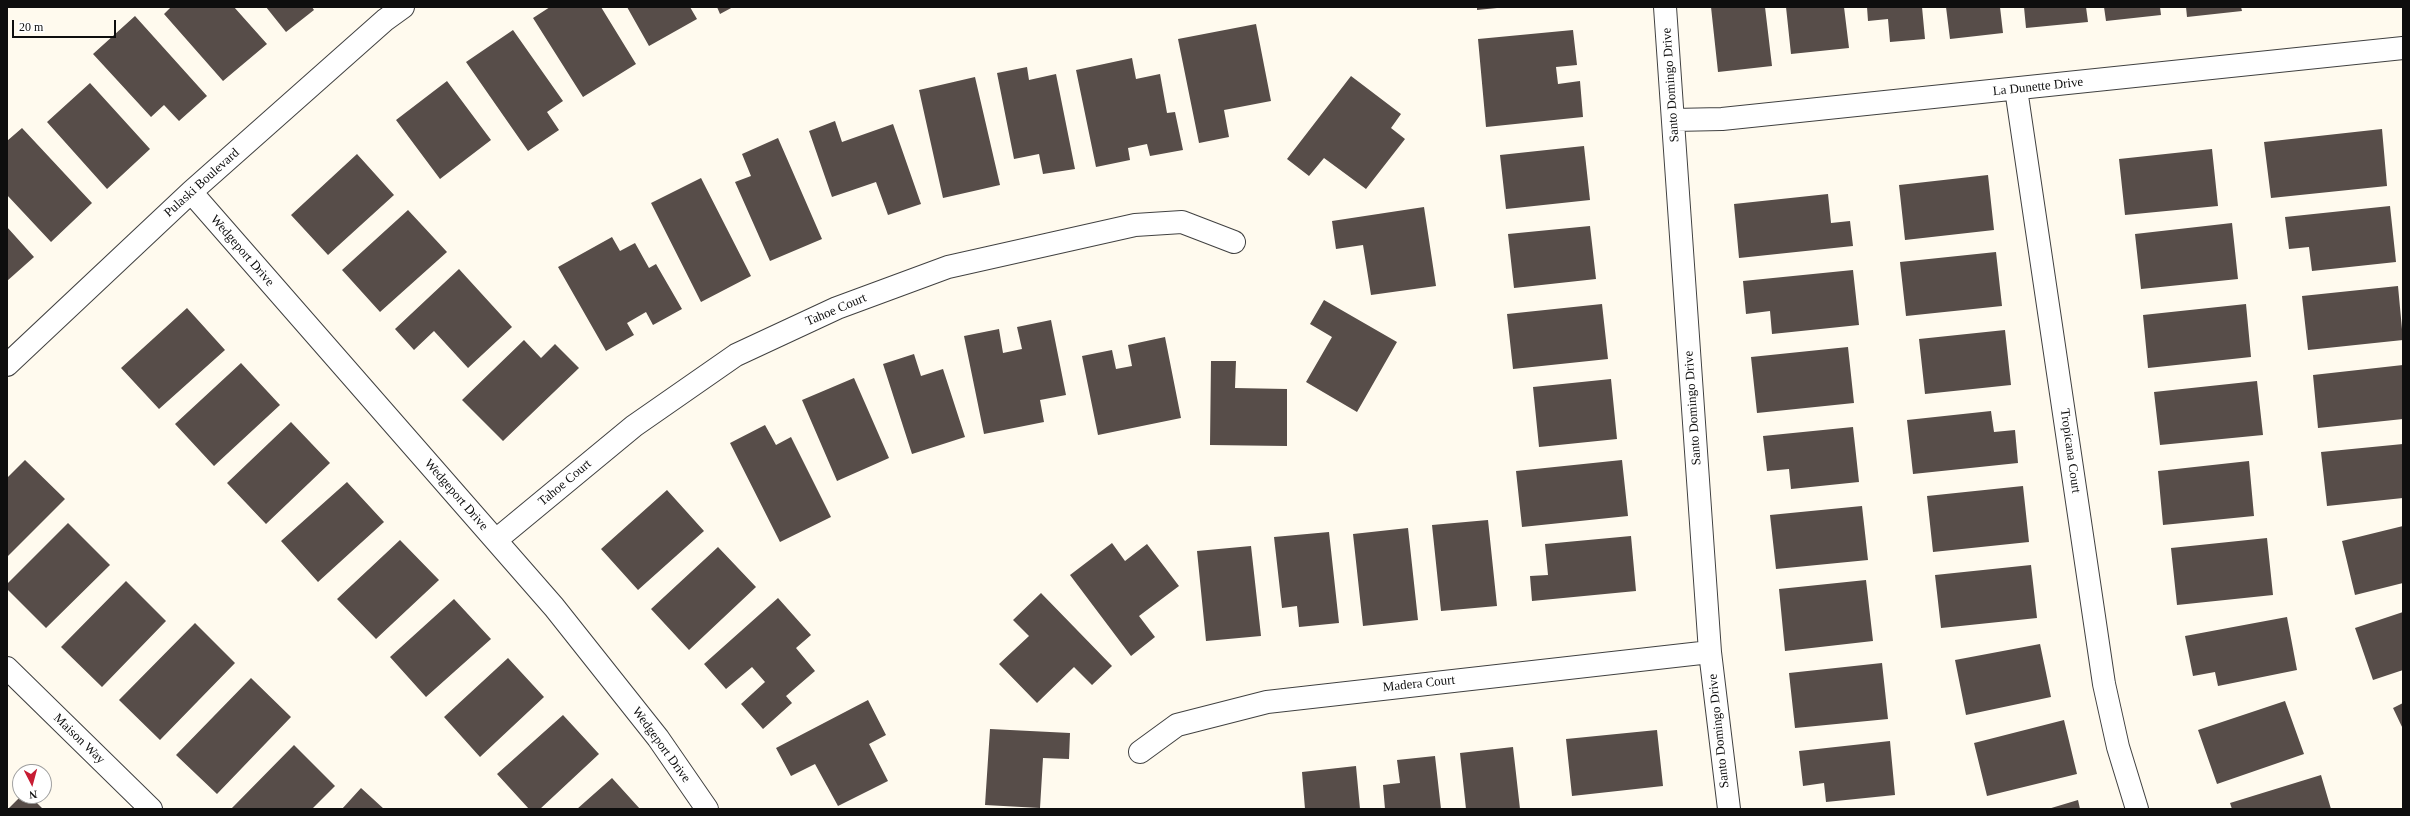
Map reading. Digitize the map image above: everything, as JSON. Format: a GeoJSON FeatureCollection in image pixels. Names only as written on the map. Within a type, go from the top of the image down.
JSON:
{"type":"FeatureCollection","features":[{"type":"Feature","properties":{"kind":"street","name":"Pulaski Boulevard"},"geometry":{"type":"LineString","coordinates":[[7,365],[191,192],[385,20],[403,7]]}},
{"type":"Feature","properties":{"kind":"street","name":"Santo Domingo Drive"},"geometry":{"type":"LineString","coordinates":[[1665,7],[1710,652],[1729,809]]}},
{"type":"Feature","properties":{"kind":"street","name":"La Dunette Drive"},"geometry":{"type":"LineString","coordinates":[[1673,120],[1722,119],[2403,48]]}},
{"type":"Feature","properties":{"kind":"street","name":"Tropicana Court"},"geometry":{"type":"LineString","coordinates":[[2016,89],[2104,684],[2118,747],[2137,809]]}},
{"type":"Feature","properties":{"kind":"street","name":"Wedgeport Drive"},"geometry":{"type":"LineString","coordinates":[[191,192],[554,607],[658,738],[706,809]]}},
{"type":"Feature","properties":{"kind":"street","name":"Tahoe Court"},"geometry":{"type":"LineString","coordinates":[[496,540],[634,426],[736,355],[837,308],[948,267],[1135,225],[1182,222],[1234,242]]}},
{"type":"Feature","properties":{"kind":"street","name":"Madera Court"},"geometry":{"type":"LineString","coordinates":[[1140,752],[1177,725],[1266,702],[1710,652]]}},
{"type":"Feature","properties":{"kind":"street","name":"Maison Way"},"geometry":{"type":"LineString","coordinates":[[7,668],[150,809]]}},
{"type":"Feature","properties":{"kind":"building"},"geometry":{"type":"Polygon","coordinates":[[[171,7],[234,7],[267,44],[223,81],[164,14],[171,7]]]}},
{"type":"Feature","properties":{"kind":"building"},"geometry":{"type":"Polygon","coordinates":[[[266,7],[312,7],[314,10],[286,32],[266,7]]]}},
{"type":"Feature","properties":{"kind":"building"},"geometry":{"type":"Polygon","coordinates":[[[550,7],[601,7],[636,64],[583,97],[533,18],[550,7]]]}},
{"type":"Feature","properties":{"kind":"building"},"geometry":{"type":"Polygon","coordinates":[[[627,7],[690,7],[697,19],[649,46],[627,7]]]}},
{"type":"Feature","properties":{"kind":"building"},"geometry":{"type":"Polygon","coordinates":[[[717,7],[733,7],[720,14],[717,7]]]}},
{"type":"Feature","properties":{"kind":"building"},"geometry":{"type":"Polygon","coordinates":[[[1477,7],[1497,7],[1497,8],[1477,10],[1477,7]]]}},
{"type":"Feature","properties":{"kind":"building"},"geometry":{"type":"Polygon","coordinates":[[[1711,7],[1765,7],[1772,66],[1718,72],[1711,7]]]}},
{"type":"Feature","properties":{"kind":"building"},"geometry":{"type":"Polygon","coordinates":[[[1786,7],[1844,7],[1849,48],[1791,54],[1786,7]]]}},
{"type":"Feature","properties":{"kind":"building"},"geometry":{"type":"Polygon","coordinates":[[[1867,7],[1922,7],[1925,39],[1890,42],[1888,19],[1868,21],[1867,7]]]}},
{"type":"Feature","properties":{"kind":"building"},"geometry":{"type":"Polygon","coordinates":[[[1946,7],[2000,7],[2003,33],[1950,39],[1946,7]]]}},
{"type":"Feature","properties":{"kind":"building"},"geometry":{"type":"Polygon","coordinates":[[[2024,7],[2086,7],[2088,22],[2026,28],[2024,7]]]}},
{"type":"Feature","properties":{"kind":"building"},"geometry":{"type":"Polygon","coordinates":[[[2104,7],[2160,7],[2161,15],[2106,21],[2104,7]]]}},
{"type":"Feature","properties":{"kind":"building"},"geometry":{"type":"Polygon","coordinates":[[[2186,7],[2241,7],[2242,11],[2187,17],[2186,7]]]}},
{"type":"Feature","properties":{"kind":"building"},"geometry":{"type":"Polygon","coordinates":[[[135,16],[207,96],[179,121],[164,105],[151,117],[93,54],[135,16]]]}},
{"type":"Feature","properties":{"kind":"building"},"geometry":{"type":"Polygon","coordinates":[[[1256,24],[1271,101],[1224,110],[1229,137],[1199,143],[1178,39],[1256,24]]]}},
{"type":"Feature","properties":{"kind":"building"},"geometry":{"type":"Polygon","coordinates":[[[513,30],[563,101],[547,112],[559,130],[528,151],[466,62],[513,30]]]}},
{"type":"Feature","properties":{"kind":"building"},"geometry":{"type":"Polygon","coordinates":[[[1573,30],[1577,65],[1556,67],[1558,84],[1580,81],[1583,117],[1486,127],[1478,39],[1573,30]]]}},
{"type":"Feature","properties":{"kind":"building"},"geometry":{"type":"Polygon","coordinates":[[[1132,58],[1136,79],[1160,74],[1167,113],[1175,112],[1183,150],[1150,156],[1147,144],[1128,148],[1130,160],[1096,167],[1076,70],[1132,58]]]}},
{"type":"Feature","properties":{"kind":"building"},"geometry":{"type":"Polygon","coordinates":[[[1027,67],[1029,80],[1056,74],[1075,169],[1043,174],[1039,154],[1014,159],[997,73],[1027,67]]]}},
{"type":"Feature","properties":{"kind":"building"},"geometry":{"type":"Polygon","coordinates":[[[1351,76],[1401,114],[1391,128],[1405,139],[1366,189],[1324,158],[1309,176],[1287,159],[1351,76]]]}},
{"type":"Feature","properties":{"kind":"building"},"geometry":{"type":"Polygon","coordinates":[[[975,77],[1000,185],[943,198],[919,90],[975,77]]]}},
{"type":"Feature","properties":{"kind":"building"},"geometry":{"type":"Polygon","coordinates":[[[447,81],[491,140],[440,179],[396,120],[447,81]]]}},
{"type":"Feature","properties":{"kind":"building"},"geometry":{"type":"Polygon","coordinates":[[[90,83],[150,149],[107,189],[47,122],[90,83]]]}},
{"type":"Feature","properties":{"kind":"building"},"geometry":{"type":"Polygon","coordinates":[[[835,121],[842,142],[893,124],[921,204],[888,215],[876,182],[832,197],[809,131],[835,121]]]}},
{"type":"Feature","properties":{"kind":"building"},"geometry":{"type":"Polygon","coordinates":[[[22,128],[92,203],[51,242],[7,195],[7,141],[22,128]]]}},
{"type":"Feature","properties":{"kind":"building"},"geometry":{"type":"Polygon","coordinates":[[[2382,129],[2387,186],[2271,198],[2264,142],[2382,129]]]}},
{"type":"Feature","properties":{"kind":"building"},"geometry":{"type":"Polygon","coordinates":[[[778,138],[822,239],[770,261],[735,182],[751,176],[742,154],[778,138]]]}},
{"type":"Feature","properties":{"kind":"building"},"geometry":{"type":"Polygon","coordinates":[[[1584,146],[1590,200],[1506,209],[1500,155],[1584,146]]]}},
{"type":"Feature","properties":{"kind":"building"},"geometry":{"type":"Polygon","coordinates":[[[2212,149],[2218,206],[2125,215],[2119,159],[2212,149]]]}},
{"type":"Feature","properties":{"kind":"building"},"geometry":{"type":"Polygon","coordinates":[[[357,154],[394,195],[328,255],[291,215],[357,154]]]}},
{"type":"Feature","properties":{"kind":"building"},"geometry":{"type":"Polygon","coordinates":[[[1988,175],[1994,230],[1905,240],[1899,185],[1988,175]]]}},
{"type":"Feature","properties":{"kind":"building"},"geometry":{"type":"Polygon","coordinates":[[[701,178],[751,276],[701,302],[651,203],[701,178]]]}},
{"type":"Feature","properties":{"kind":"building"},"geometry":{"type":"Polygon","coordinates":[[[1828,194],[1831,223],[1850,221],[1853,246],[1739,258],[1734,204],[1828,194]]]}},
{"type":"Feature","properties":{"kind":"building"},"geometry":{"type":"Polygon","coordinates":[[[2390,206],[2396,262],[2312,271],[2309,247],[2289,249],[2285,217],[2390,206]]]}},
{"type":"Feature","properties":{"kind":"building"},"geometry":{"type":"Polygon","coordinates":[[[1424,207],[1436,286],[1371,295],[1363,245],[1336,249],[1332,221],[1424,207]]]}},
{"type":"Feature","properties":{"kind":"building"},"geometry":{"type":"Polygon","coordinates":[[[408,210],[447,252],[380,312],[342,270],[408,210]]]}},
{"type":"Feature","properties":{"kind":"building"},"geometry":{"type":"Polygon","coordinates":[[[2232,223],[2238,279],[2141,289],[2135,234],[2232,223]]]}},
{"type":"Feature","properties":{"kind":"building"},"geometry":{"type":"Polygon","coordinates":[[[1590,226],[1596,279],[1514,288],[1508,234],[1590,226]]]}},
{"type":"Feature","properties":{"kind":"building"},"geometry":{"type":"Polygon","coordinates":[[[7,227],[34,257],[7,281],[7,227]]]}},
{"type":"Feature","properties":{"kind":"building"},"geometry":{"type":"Polygon","coordinates":[[[612,237],[620,251],[635,243],[649,268],[656,264],[682,309],[653,325],[646,312],[627,323],[634,335],[606,351],[558,267],[612,237]]]}},
{"type":"Feature","properties":{"kind":"building"},"geometry":{"type":"Polygon","coordinates":[[[1996,252],[2002,306],[1906,316],[1900,262],[1996,252]]]}},
{"type":"Feature","properties":{"kind":"building"},"geometry":{"type":"Polygon","coordinates":[[[459,269],[512,327],[468,368],[434,331],[414,350],[395,329],[459,269]]]}},
{"type":"Feature","properties":{"kind":"building"},"geometry":{"type":"Polygon","coordinates":[[[1853,270],[1859,325],[1772,334],[1770,311],[1746,314],[1743,281],[1853,270]]]}},
{"type":"Feature","properties":{"kind":"building"},"geometry":{"type":"Polygon","coordinates":[[[2398,286],[2403,340],[2308,350],[2302,296],[2398,286]]]}},
{"type":"Feature","properties":{"kind":"building"},"geometry":{"type":"Polygon","coordinates":[[[1324,300],[1397,342],[1357,412],[1306,382],[1332,337],[1310,324],[1324,300]]]}},
{"type":"Feature","properties":{"kind":"building"},"geometry":{"type":"Polygon","coordinates":[[[1602,304],[1608,359],[1513,369],[1507,314],[1602,304]]]}},
{"type":"Feature","properties":{"kind":"building"},"geometry":{"type":"Polygon","coordinates":[[[2246,304],[2251,357],[2148,368],[2143,315],[2246,304]]]}},
{"type":"Feature","properties":{"kind":"building"},"geometry":{"type":"Polygon","coordinates":[[[187,308],[225,350],[159,409],[121,368],[187,308]]]}},
{"type":"Feature","properties":{"kind":"building"},"geometry":{"type":"Polygon","coordinates":[[[1051,320],[1066,395],[1040,400],[1044,422],[984,434],[964,336],[999,329],[1003,353],[1022,349],[1017,327],[1051,320]]]}},
{"type":"Feature","properties":{"kind":"building"},"geometry":{"type":"Polygon","coordinates":[[[2005,330],[2011,385],[1925,394],[1919,339],[2005,330]]]}},
{"type":"Feature","properties":{"kind":"building"},"geometry":{"type":"Polygon","coordinates":[[[1165,337],[1181,418],[1098,435],[1082,356],[1112,350],[1116,369],[1132,366],[1128,345],[1165,337]]]}},
{"type":"Feature","properties":{"kind":"building"},"geometry":{"type":"Polygon","coordinates":[[[524,340],[541,358],[555,344],[579,368],[503,441],[462,400],[524,340]]]}},
{"type":"Feature","properties":{"kind":"building"},"geometry":{"type":"Polygon","coordinates":[[[1848,347],[1854,403],[1757,413],[1751,357],[1848,347]]]}},
{"type":"Feature","properties":{"kind":"building"},"geometry":{"type":"Polygon","coordinates":[[[914,354],[921,376],[943,369],[965,437],[912,454],[883,364],[914,354]]]}},
{"type":"Feature","properties":{"kind":"building"},"geometry":{"type":"Polygon","coordinates":[[[1211,361],[1236,361],[1235,388],[1287,389],[1287,446],[1210,445],[1211,361]]]}},
{"type":"Feature","properties":{"kind":"building"},"geometry":{"type":"Polygon","coordinates":[[[241,363],[280,405],[214,466],[175,424],[241,363]]]}},
{"type":"Feature","properties":{"kind":"building"},"geometry":{"type":"Polygon","coordinates":[[[2403,365],[2403,419],[2318,428],[2313,375],[2403,365]]]}},
{"type":"Feature","properties":{"kind":"building"},"geometry":{"type":"Polygon","coordinates":[[[854,378],[889,458],[837,481],[802,400],[854,378]]]}},
{"type":"Feature","properties":{"kind":"building"},"geometry":{"type":"Polygon","coordinates":[[[1611,379],[1617,439],[1539,447],[1533,387],[1611,379]]]}},
{"type":"Feature","properties":{"kind":"building"},"geometry":{"type":"Polygon","coordinates":[[[2257,381],[2263,435],[2160,445],[2154,392],[2257,381]]]}},
{"type":"Feature","properties":{"kind":"building"},"geometry":{"type":"Polygon","coordinates":[[[1991,411],[1994,432],[2015,430],[2018,463],[1913,474],[1907,420],[1991,411]]]}},
{"type":"Feature","properties":{"kind":"building"},"geometry":{"type":"Polygon","coordinates":[[[291,422],[330,463],[266,524],[227,483],[291,422]]]}},
{"type":"Feature","properties":{"kind":"building"},"geometry":{"type":"Polygon","coordinates":[[[765,425],[776,445],[791,437],[831,517],[780,542],[730,443],[765,425]]]}},
{"type":"Feature","properties":{"kind":"building"},"geometry":{"type":"Polygon","coordinates":[[[1853,427],[1859,482],[1791,489],[1789,469],[1767,471],[1763,436],[1853,427]]]}},
{"type":"Feature","properties":{"kind":"building"},"geometry":{"type":"Polygon","coordinates":[[[2403,444],[2403,498],[2327,506],[2321,452],[2403,444]]]}},
{"type":"Feature","properties":{"kind":"building"},"geometry":{"type":"Polygon","coordinates":[[[25,460],[65,499],[7,557],[7,478],[25,460]]]}},
{"type":"Feature","properties":{"kind":"building"},"geometry":{"type":"Polygon","coordinates":[[[1622,460],[1628,516],[1522,527],[1516,471],[1622,460]]]}},
{"type":"Feature","properties":{"kind":"building"},"geometry":{"type":"Polygon","coordinates":[[[2249,461],[2254,516],[2163,525],[2158,471],[2249,461]]]}},
{"type":"Feature","properties":{"kind":"building"},"geometry":{"type":"Polygon","coordinates":[[[347,482],[384,522],[318,582],[281,541],[347,482]]]}},
{"type":"Feature","properties":{"kind":"building"},"geometry":{"type":"Polygon","coordinates":[[[2023,486],[2029,542],[1933,552],[1927,496],[2023,486]]]}},
{"type":"Feature","properties":{"kind":"building"},"geometry":{"type":"Polygon","coordinates":[[[667,490],[704,531],[638,590],[601,549],[667,490]]]}},
{"type":"Feature","properties":{"kind":"building"},"geometry":{"type":"Polygon","coordinates":[[[1862,506],[1868,560],[1776,569],[1770,515],[1862,506]]]}},
{"type":"Feature","properties":{"kind":"building"},"geometry":{"type":"Polygon","coordinates":[[[1488,520],[1497,606],[1441,611],[1432,525],[1488,520]]]}},
{"type":"Feature","properties":{"kind":"building"},"geometry":{"type":"Polygon","coordinates":[[[68,523],[110,565],[46,628],[7,589],[7,584],[68,523]]]}},
{"type":"Feature","properties":{"kind":"building"},"geometry":{"type":"Polygon","coordinates":[[[2403,526],[2403,583],[2355,595],[2342,541],[2403,526]]]}},
{"type":"Feature","properties":{"kind":"building"},"geometry":{"type":"Polygon","coordinates":[[[1408,528],[1418,620],[1363,626],[1353,534],[1408,528]]]}},
{"type":"Feature","properties":{"kind":"building"},"geometry":{"type":"Polygon","coordinates":[[[1329,532],[1339,623],[1299,627],[1297,606],[1282,608],[1274,537],[1329,532]]]}},
{"type":"Feature","properties":{"kind":"building"},"geometry":{"type":"Polygon","coordinates":[[[1631,536],[1636,591],[1532,601],[1530,576],[1548,575],[1545,544],[1631,536]]]}},
{"type":"Feature","properties":{"kind":"building"},"geometry":{"type":"Polygon","coordinates":[[[2267,538],[2273,595],[2177,605],[2171,548],[2267,538]]]}},
{"type":"Feature","properties":{"kind":"building"},"geometry":{"type":"Polygon","coordinates":[[[400,540],[439,580],[376,639],[337,599],[400,540]]]}},
{"type":"Feature","properties":{"kind":"building"},"geometry":{"type":"Polygon","coordinates":[[[1112,543],[1125,561],[1147,544],[1179,586],[1139,616],[1155,637],[1131,656],[1070,575],[1112,543]]]}},
{"type":"Feature","properties":{"kind":"building"},"geometry":{"type":"Polygon","coordinates":[[[1251,546],[1261,636],[1206,641],[1197,551],[1251,546]]]}},
{"type":"Feature","properties":{"kind":"building"},"geometry":{"type":"Polygon","coordinates":[[[718,547],[756,587],[689,650],[651,609],[718,547]]]}},
{"type":"Feature","properties":{"kind":"building"},"geometry":{"type":"Polygon","coordinates":[[[2031,565],[2037,618],[1941,628],[1935,575],[2031,565]]]}},
{"type":"Feature","properties":{"kind":"building"},"geometry":{"type":"Polygon","coordinates":[[[1866,580],[1873,641],[1785,651],[1779,589],[1866,580]]]}},
{"type":"Feature","properties":{"kind":"building"},"geometry":{"type":"Polygon","coordinates":[[[126,581],[166,621],[102,687],[61,647],[126,581]]]}},
{"type":"Feature","properties":{"kind":"building"},"geometry":{"type":"Polygon","coordinates":[[[1041,593],[1112,666],[1092,685],[1074,667],[1037,703],[999,664],[1029,636],[1013,620],[1041,593]]]}},
{"type":"Feature","properties":{"kind":"building"},"geometry":{"type":"Polygon","coordinates":[[[778,598],[811,635],[796,648],[815,671],[786,696],[792,703],[763,729],[741,704],[765,682],[752,667],[726,689],[704,664],[778,598]]]}},
{"type":"Feature","properties":{"kind":"building"},"geometry":{"type":"Polygon","coordinates":[[[454,599],[491,639],[426,697],[390,657],[454,599]]]}},
{"type":"Feature","properties":{"kind":"building"},"geometry":{"type":"Polygon","coordinates":[[[2403,612],[2403,670],[2373,680],[2355,628],[2403,612]]]}},
{"type":"Feature","properties":{"kind":"building"},"geometry":{"type":"Polygon","coordinates":[[[2287,617],[2297,670],[2218,686],[2215,672],[2193,676],[2185,636],[2287,617]]]}},
{"type":"Feature","properties":{"kind":"building"},"geometry":{"type":"Polygon","coordinates":[[[195,623],[235,663],[160,740],[119,700],[195,623]]]}},
{"type":"Feature","properties":{"kind":"building"},"geometry":{"type":"Polygon","coordinates":[[[2040,644],[2051,697],[1966,715],[1955,660],[2040,644]]]}},
{"type":"Feature","properties":{"kind":"building"},"geometry":{"type":"Polygon","coordinates":[[[508,658],[544,697],[480,757],[444,717],[508,658]]]}},
{"type":"Feature","properties":{"kind":"building"},"geometry":{"type":"Polygon","coordinates":[[[1882,663],[1888,719],[1795,728],[1789,673],[1882,663]]]}},
{"type":"Feature","properties":{"kind":"building"},"geometry":{"type":"Polygon","coordinates":[[[251,678],[291,717],[217,794],[176,755],[251,678]]]}},
{"type":"Feature","properties":{"kind":"building"},"geometry":{"type":"Polygon","coordinates":[[[868,700],[886,735],[869,744],[888,781],[838,806],[815,764],[791,776],[776,748],[868,700]]]}},
{"type":"Feature","properties":{"kind":"building"},"geometry":{"type":"Polygon","coordinates":[[[2285,701],[2304,754],[2217,784],[2198,730],[2285,701]]]}},
{"type":"Feature","properties":{"kind":"building"},"geometry":{"type":"Polygon","coordinates":[[[2403,703],[2403,729],[2393,708],[2403,703]]]}},
{"type":"Feature","properties":{"kind":"building"},"geometry":{"type":"Polygon","coordinates":[[[563,715],[599,754],[540,809],[529,809],[497,774],[563,715]]]}},
{"type":"Feature","properties":{"kind":"building"},"geometry":{"type":"Polygon","coordinates":[[[2064,720],[2077,774],[1987,796],[1974,743],[2064,720]]]}},
{"type":"Feature","properties":{"kind":"building"},"geometry":{"type":"Polygon","coordinates":[[[990,729],[1070,733],[1069,759],[1043,758],[1040,808],[985,805],[990,729]]]}},
{"type":"Feature","properties":{"kind":"building"},"geometry":{"type":"Polygon","coordinates":[[[1657,730],[1663,786],[1572,796],[1566,739],[1657,730]]]}},
{"type":"Feature","properties":{"kind":"building"},"geometry":{"type":"Polygon","coordinates":[[[1890,741],[1895,795],[1826,802],[1824,783],[1803,786],[1799,751],[1890,741]]]}},
{"type":"Feature","properties":{"kind":"building"},"geometry":{"type":"Polygon","coordinates":[[[294,745],[335,786],[312,809],[231,809],[294,745]]]}},
{"type":"Feature","properties":{"kind":"building"},"geometry":{"type":"Polygon","coordinates":[[[1513,747],[1520,809],[1466,809],[1460,753],[1513,747]]]}},
{"type":"Feature","properties":{"kind":"building"},"geometry":{"type":"Polygon","coordinates":[[[1435,756],[1441,809],[1385,809],[1383,785],[1400,783],[1397,760],[1435,756]]]}},
{"type":"Feature","properties":{"kind":"building"},"geometry":{"type":"Polygon","coordinates":[[[1356,766],[1360,809],[1305,809],[1302,772],[1356,766]]]}},
{"type":"Feature","properties":{"kind":"building"},"geometry":{"type":"Polygon","coordinates":[[[2321,775],[2331,809],[2232,809],[2230,803],[2321,775]]]}},
{"type":"Feature","properties":{"kind":"building"},"geometry":{"type":"Polygon","coordinates":[[[612,778],[640,809],[577,809],[612,778]]]}},
{"type":"Feature","properties":{"kind":"building"},"geometry":{"type":"Polygon","coordinates":[[[361,788],[384,809],[342,809],[361,788]]]}},
{"type":"Feature","properties":{"kind":"building"},"geometry":{"type":"Polygon","coordinates":[[[2078,800],[2080,809],[2048,809],[2078,800]]]}},
{"type":"Feature","properties":{"kind":"building"},"geometry":{"type":"Polygon","coordinates":[[[13,804],[38,804],[43,809],[8,809],[13,804]]]}}]}
